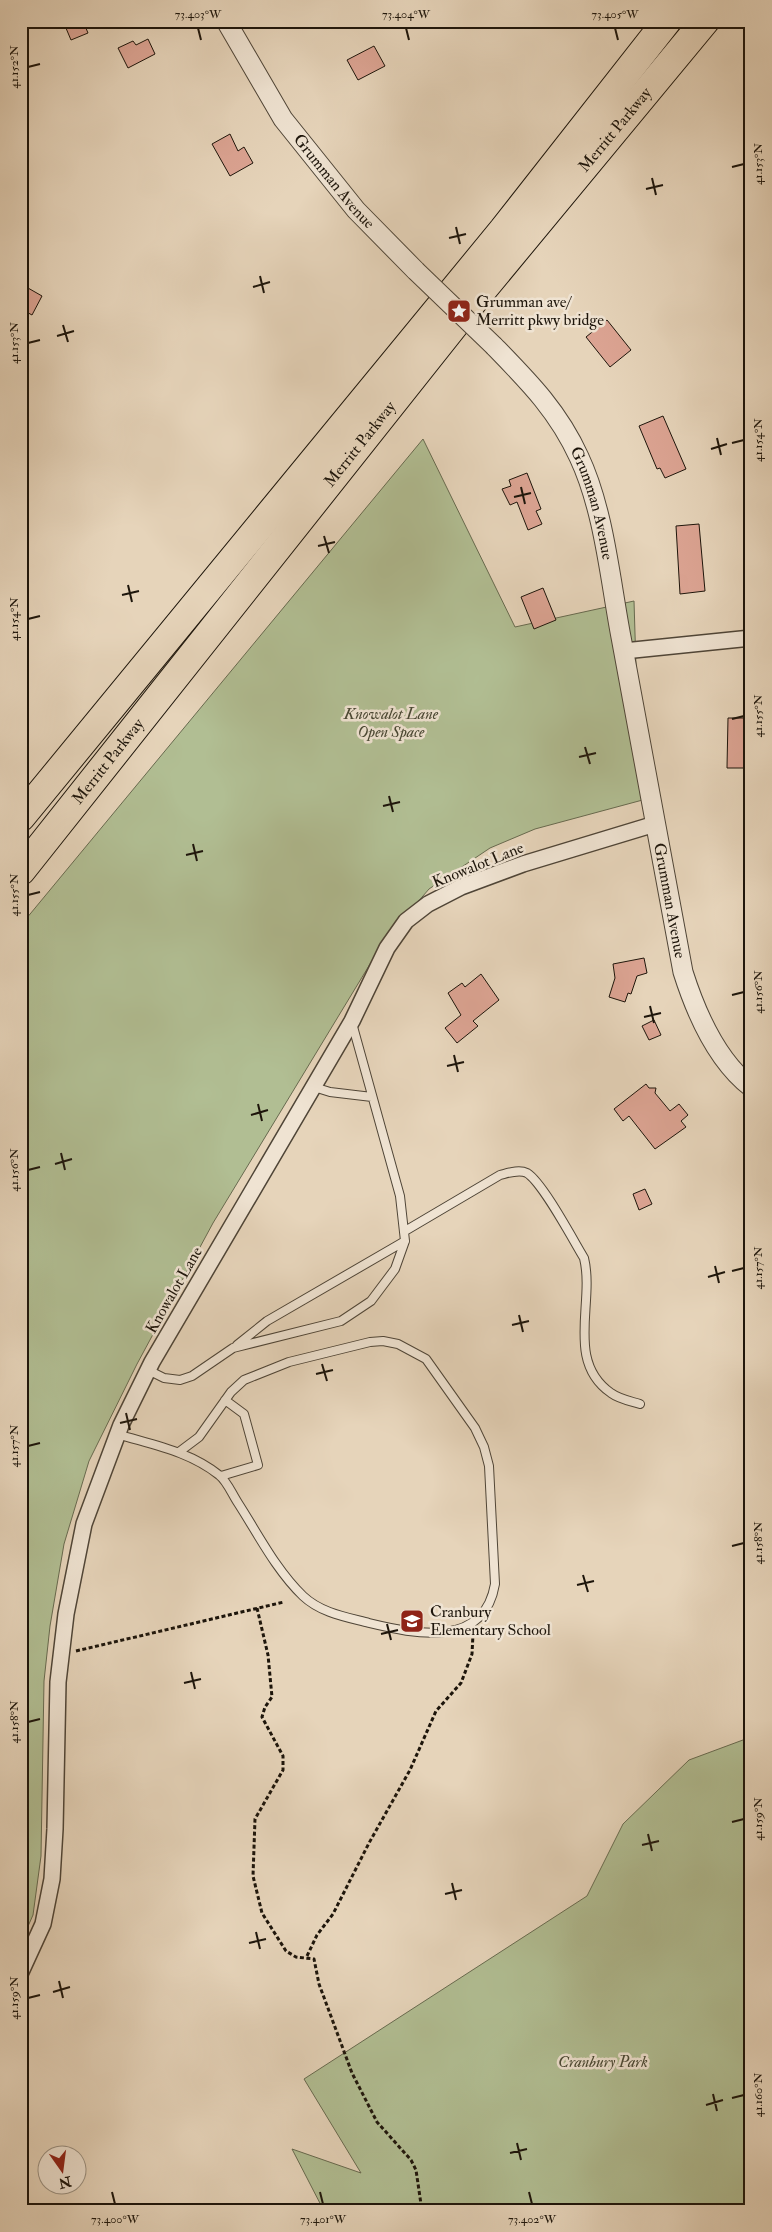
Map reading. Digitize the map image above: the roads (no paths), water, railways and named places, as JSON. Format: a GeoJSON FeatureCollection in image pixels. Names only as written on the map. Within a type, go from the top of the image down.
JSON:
{"type":"FeatureCollection","features":[{"type":"Feature","properties":{"kind":"highway","name":"Merritt Parkway"},"geometry":{"type":"LineString","coordinates":[[21,817],[497,238],[666,21]]}},
{"type":"Feature","properties":{"kind":"highway","name":"Merritt Parkway"},"geometry":{"type":"LineString","coordinates":[[21,871],[475,299],[705,21]]}},
{"type":"Feature","properties":{"kind":"street","name":"Grumman Avenue"},"geometry":{"type":"LineString","coordinates":[[226,21],[261,84],[295,135],[356,210],[540,393],[567,433],[580,458],[599,520],[683,972],[690,995],[705,1028],[723,1057],[751,1087]]}},
{"type":"Feature","properties":{"kind":"street"},"geometry":{"type":"LineString","coordinates":[[624,651],[751,638]]}},
{"type":"Feature","properties":{"kind":"street","name":"Knowalot Lane"},"geometry":{"type":"LineString","coordinates":[[21,1972],[43,1924],[52,1879],[58,1682],[66,1614],[84,1524],[117,1434],[148,1370],[352,1021],[394,938],[406,921],[428,904],[486,877],[655,824]]}},
{"type":"Feature","properties":{"kind":"lane"},"geometry":{"type":"LineString","coordinates":[[233,1348],[341,1320],[371,1301],[395,1269],[405,1241],[400,1196],[352,1021]]}},
{"type":"Feature","properties":{"kind":"lane"},"geometry":{"type":"LineString","coordinates":[[314,1087],[330,1092],[372,1097]]}},
{"type":"Feature","properties":{"kind":"lane"},"geometry":{"type":"LineString","coordinates":[[405,1231],[500,1175],[526,1172],[537,1183],[584,1258],[587,1269],[584,1336],[589,1368],[599,1383],[612,1394],[640,1404]]}},
{"type":"Feature","properties":{"kind":"lane"},"geometry":{"type":"LineString","coordinates":[[148,1370],[164,1378],[180,1380],[192,1376],[233,1348],[267,1321],[405,1241]]}},
{"type":"Feature","properties":{"kind":"lane"},"geometry":{"type":"LineString","coordinates":[[117,1434],[189,1455],[221,1476],[278,1566],[303,1596],[315,1606],[335,1614],[403,1631],[435,1633],[448,1632],[474,1622],[492,1597],[494,1584],[489,1466],[484,1447],[475,1428],[426,1359],[398,1344],[370,1342],[289,1362],[244,1380],[225,1400],[199,1437],[179,1452]]}},
{"type":"Feature","properties":{"kind":"lane"},"geometry":{"type":"LineString","coordinates":[[221,1476],[258,1465],[244,1414],[225,1400]]}},
{"type":"Feature","properties":{"kind":"place","name":"Grumman ave/ Merritt pkwy bridge"},"geometry":{"type":"Point","coordinates":[459,311]}},
{"type":"Feature","properties":{"kind":"place","name":"Cranbury Elementary School"},"geometry":{"type":"Point","coordinates":[412,1621]}},
{"type":"Feature","properties":{"kind":"park label","name":"Knowalot Lane Open Space"},"geometry":{"type":"Point","coordinates":[391,723]}},
{"type":"Feature","properties":{"kind":"park label","name":"Cranbury Park"},"geometry":{"type":"Point","coordinates":[603,2062]}}]}
